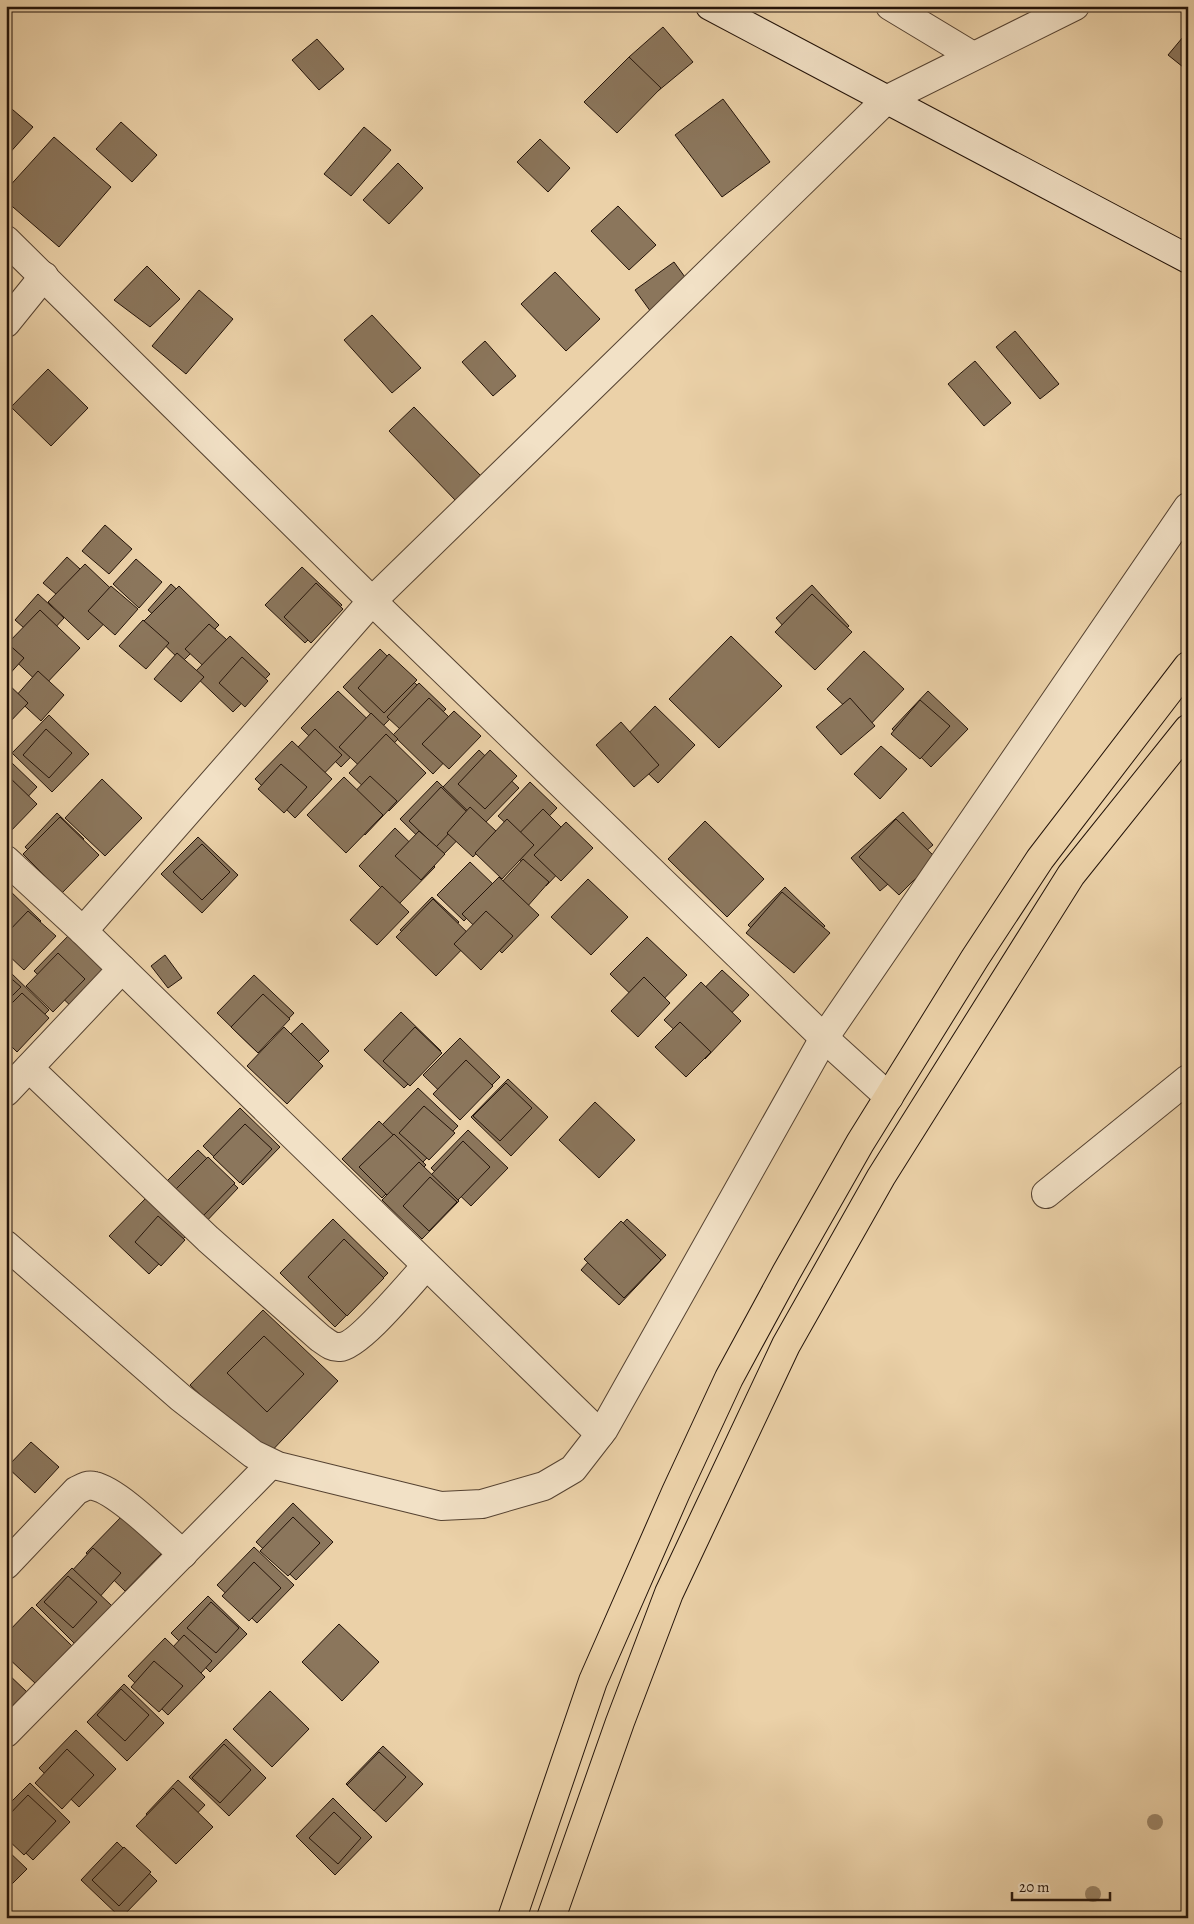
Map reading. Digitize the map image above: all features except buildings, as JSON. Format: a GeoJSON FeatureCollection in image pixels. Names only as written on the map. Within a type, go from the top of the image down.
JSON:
{"type":"FeatureCollection","features":[{"type":"Feature","properties":{"kind":"main road"},"geometry":{"type":"LineString","coordinates":[[512,1918],[593,1680],[676,1492],[729,1378],[781,1282],[889,1097],[1040,859],[1188,666]]}},
{"type":"Feature","properties":{"kind":"main road"},"geometry":{"type":"LineString","coordinates":[[552,1918],[620,1722],[670,1593],[786,1345],[881,1177],[1071,876],[1188,729]]}},
{"type":"Feature","properties":{"kind":"street"},"geometry":{"type":"LineString","coordinates":[[710,6],[1188,259]]}},
{"type":"Feature","properties":{"kind":"street"},"geometry":{"type":"LineString","coordinates":[[83,931],[372,601],[886,100],[1075,6]]}},
{"type":"Feature","properties":{"kind":"street"},"geometry":{"type":"LineString","coordinates":[[891,7],[973,56]]}},
{"type":"Feature","properties":{"kind":"street"},"geometry":{"type":"LineString","coordinates":[[6,240],[372,601],[824,1038],[889,1097]]}},
{"type":"Feature","properties":{"kind":"street"},"geometry":{"type":"LineString","coordinates":[[6,323],[44,276]]}},
{"type":"Feature","properties":{"kind":"street"},"geometry":{"type":"LineString","coordinates":[[6,1245],[181,1398],[253,1454],[270,1464],[441,1506],[482,1504],[544,1486],[573,1469],[600,1434],[824,1038],[1188,507]]}},
{"type":"Feature","properties":{"kind":"street"},"geometry":{"type":"LineString","coordinates":[[6,860],[83,931],[600,1434]]}},
{"type":"Feature","properties":{"kind":"street"},"geometry":{"type":"LineString","coordinates":[[6,1092],[122,969]]}},
{"type":"Feature","properties":{"kind":"street"},"geometry":{"type":"LineString","coordinates":[[29,1068],[208,1239],[331,1346],[341,1348],[350,1344],[364,1332],[426,1266]]}},
{"type":"Feature","properties":{"kind":"street"},"geometry":{"type":"LineString","coordinates":[[1046,1194],[1188,1079]]}},
{"type":"Feature","properties":{"kind":"street"},"geometry":{"type":"LineString","coordinates":[[6,1733],[270,1464]]}},
{"type":"Feature","properties":{"kind":"street"},"geometry":{"type":"LineString","coordinates":[[6,1565],[76,1491],[93,1485],[121,1501],[183,1554]]}}]}
